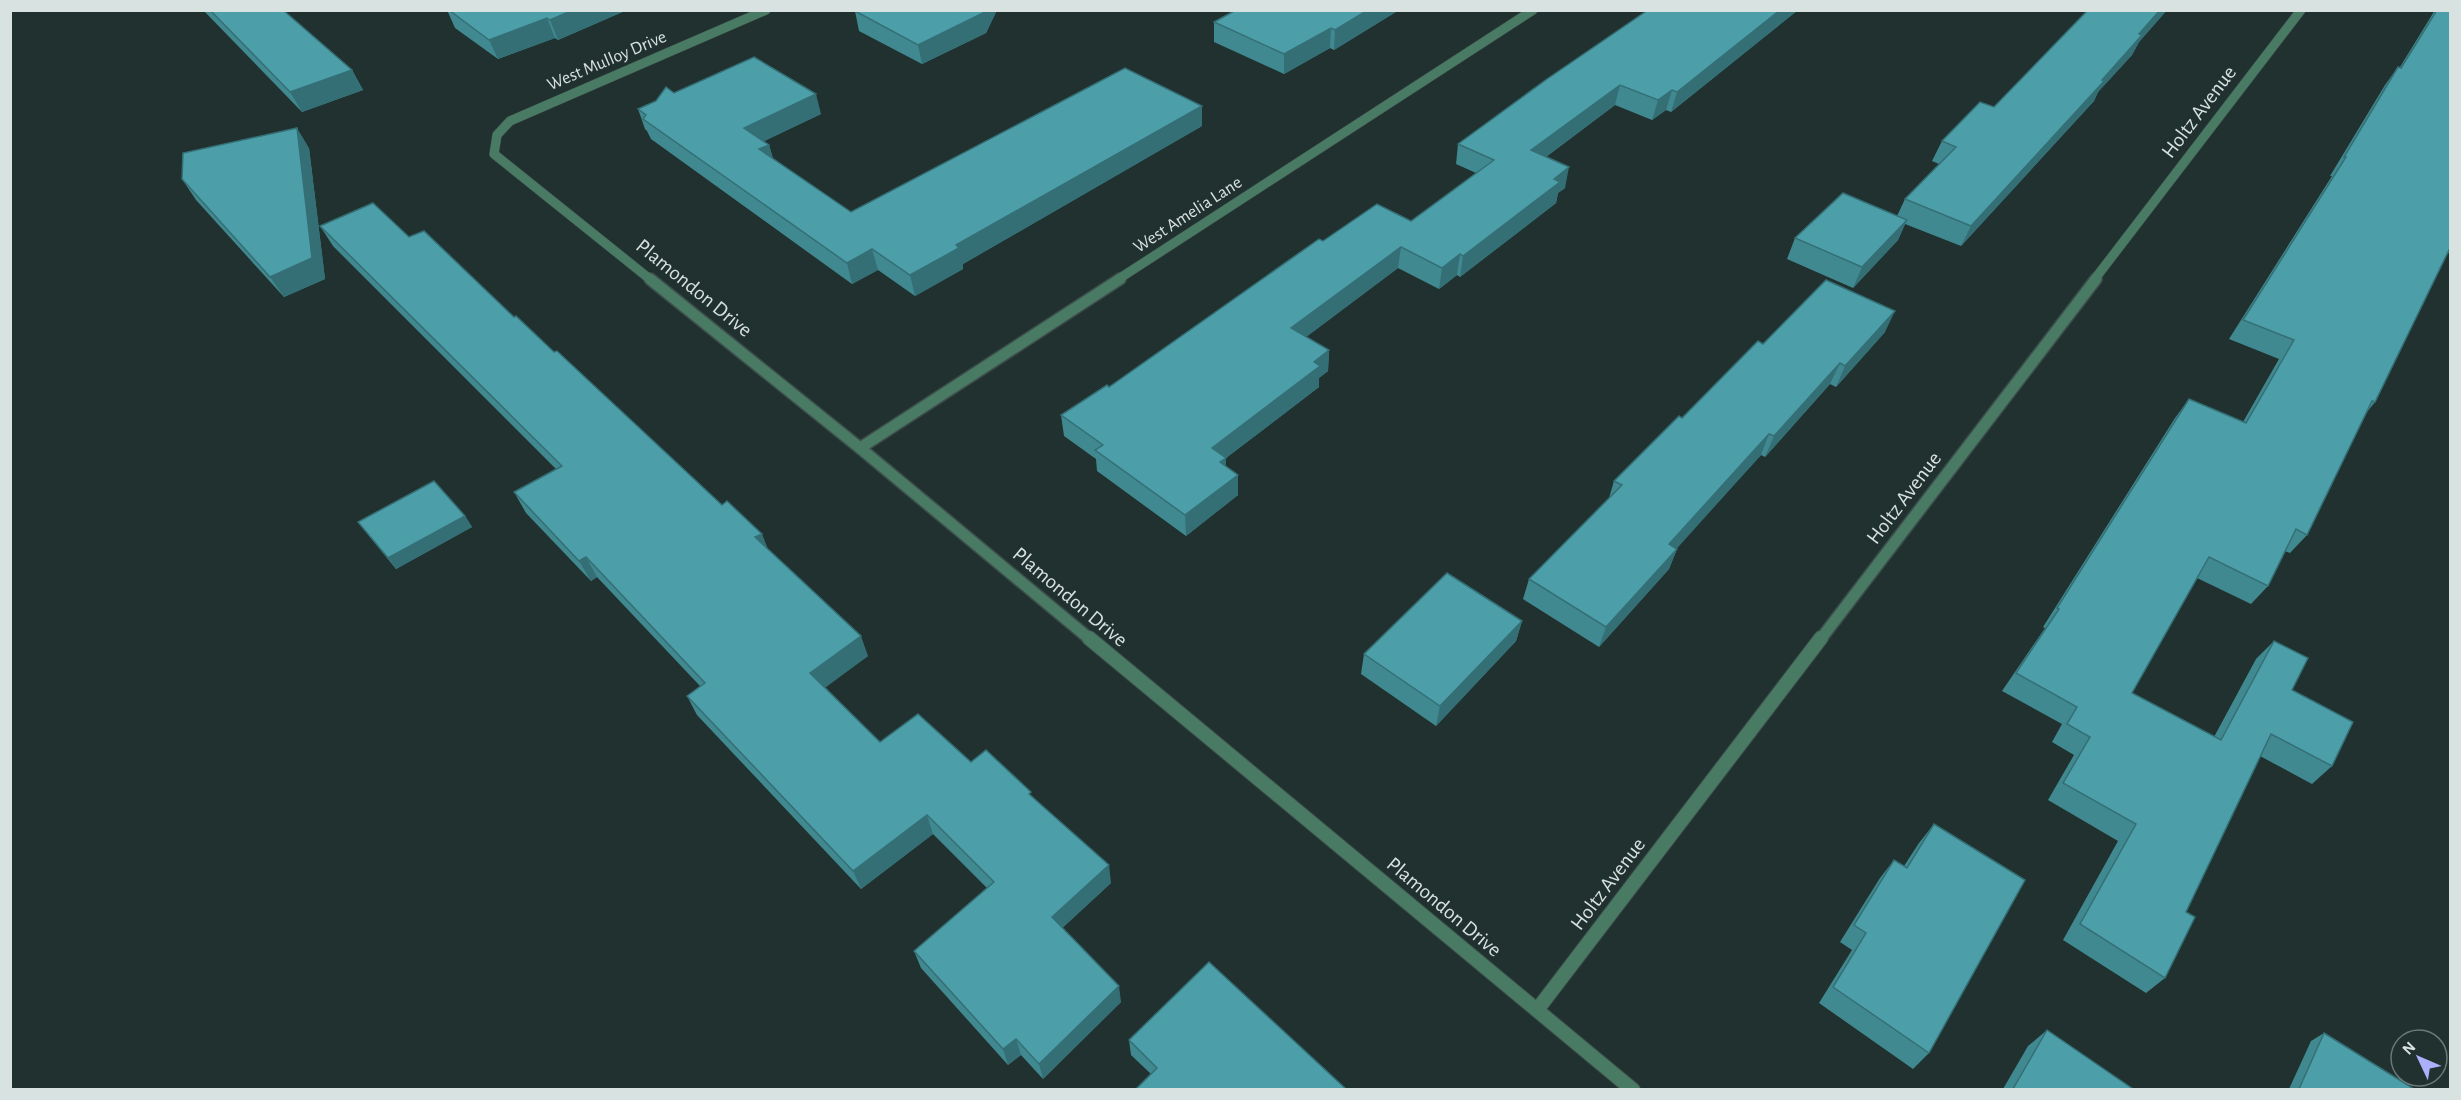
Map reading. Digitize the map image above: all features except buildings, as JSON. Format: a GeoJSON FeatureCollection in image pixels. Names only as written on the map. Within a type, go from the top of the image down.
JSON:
{"type":"FeatureCollection","features":[{"type":"Feature","properties":{"kind":"street","name":"West Mulloy Drive"},"geometry":{"type":"LineString","coordinates":[[497,133],[510,121],[530,111],[766,10]]}},
{"type":"Feature","properties":{"kind":"street","name":"West Amelia Lane"},"geometry":{"type":"LineString","coordinates":[[860,448],[1533,10]]}},
{"type":"Feature","properties":{"kind":"street","name":"Holtz Avenue"},"geometry":{"type":"LineString","coordinates":[[1537,1010],[2301,10]]}},
{"type":"Feature","properties":{"kind":"street","name":"Plamondon Drive"},"geometry":{"type":"LineString","coordinates":[[497,133],[493,143],[494,154],[860,448],[1633,1089]]}}]}
